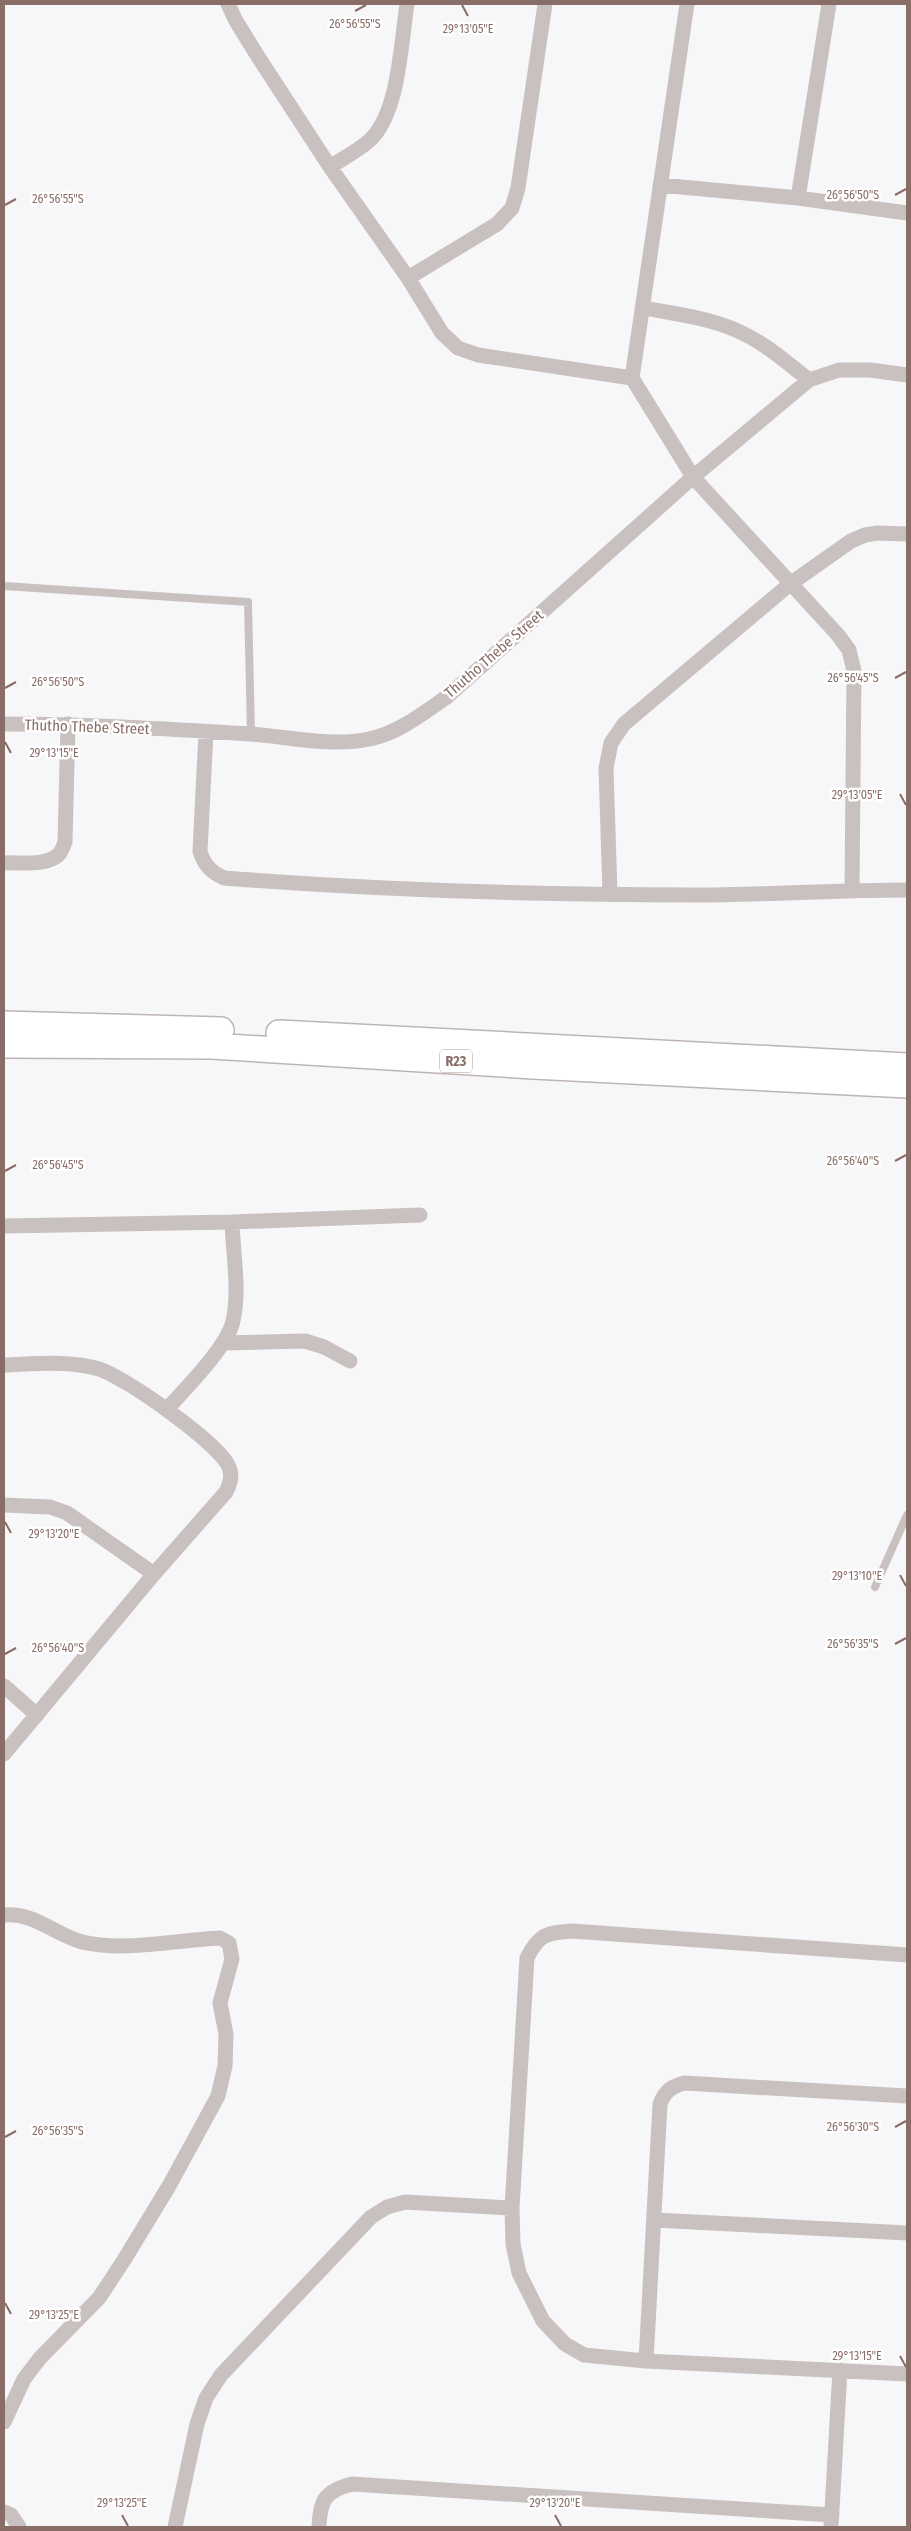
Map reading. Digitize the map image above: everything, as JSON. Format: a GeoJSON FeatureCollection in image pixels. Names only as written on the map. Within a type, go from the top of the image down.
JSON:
{"type":"FeatureCollection","features":[{"type":"Feature","properties":{"kind":"main road","name":"R23"},"geometry":{"type":"LineString","coordinates":[[4,1024],[174,1028],[907,1066]]}},
{"type":"Feature","properties":{"kind":"main road","name":"R23"},"geometry":{"type":"LineString","coordinates":[[4,1045],[212,1046],[533,1066],[907,1085]]}},
{"type":"Feature","properties":{"kind":"street"},"geometry":{"type":"LineString","coordinates":[[228,4],[257,55],[330,167],[408,278],[442,332],[458,348],[478,355],[632,378]]}},
{"type":"Feature","properties":{"kind":"street"},"geometry":{"type":"LineString","coordinates":[[330,167],[370,140],[385,120],[391,106],[407,4]]}},
{"type":"Feature","properties":{"kind":"street"},"geometry":{"type":"LineString","coordinates":[[408,278],[497,224],[512,208],[518,188],[545,4]]}},
{"type":"Feature","properties":{"kind":"street"},"geometry":{"type":"LineString","coordinates":[[687,4],[660,184],[644,308],[632,378],[693,477],[838,635],[849,650],[854,671],[852,890]]}},
{"type":"Feature","properties":{"kind":"street"},"geometry":{"type":"LineString","coordinates":[[798,198],[829,4]]}},
{"type":"Feature","properties":{"kind":"street"},"geometry":{"type":"LineString","coordinates":[[660,184],[798,198],[907,213]]}},
{"type":"Feature","properties":{"kind":"street"},"geometry":{"type":"LineString","coordinates":[[644,308],[714,322],[739,331],[764,345],[809,380]]}},
{"type":"Feature","properties":{"kind":"street","name":"Thutho Thebe Street"},"geometry":{"type":"LineString","coordinates":[[4,724],[68,724],[251,734],[335,742],[369,739],[412,721],[448,696],[693,477],[809,380],[839,370],[870,370],[907,375]]}},
{"type":"Feature","properties":{"kind":"street"},"geometry":{"type":"LineString","coordinates":[[610,894],[606,768],[611,743],[624,724],[790,584],[851,541],[878,532],[907,534]]}},
{"type":"Feature","properties":{"kind":"street"},"geometry":{"type":"LineString","coordinates":[[4,863],[38,862],[51,859],[60,853],[65,842],[68,724]]}},
{"type":"Feature","properties":{"kind":"street"},"geometry":{"type":"LineString","coordinates":[[206,732],[200,851],[208,869],[224,878],[336,886],[610,894],[692,895],[907,890]]}},
{"type":"Feature","properties":{"kind":"street"},"geometry":{"type":"LineString","coordinates":[[4,1226],[232,1222],[420,1215]]}},
{"type":"Feature","properties":{"kind":"street"},"geometry":{"type":"LineString","coordinates":[[167,1409],[223,1343],[233,1323],[235,1302],[232,1222]]}},
{"type":"Feature","properties":{"kind":"street"},"geometry":{"type":"LineString","coordinates":[[223,1343],[305,1341],[350,1361]]}},
{"type":"Feature","properties":{"kind":"street"},"geometry":{"type":"LineString","coordinates":[[4,1364],[72,1364],[99,1369],[126,1381],[167,1409],[223,1457],[230,1468],[231,1481],[226,1492],[154,1574],[4,1754]]}},
{"type":"Feature","properties":{"kind":"street"},"geometry":{"type":"LineString","coordinates":[[4,1505],[50,1507],[67,1513],[154,1574]]}},
{"type":"Feature","properties":{"kind":"street"},"geometry":{"type":"LineString","coordinates":[[4,1686],[37,1714]]}},
{"type":"Feature","properties":{"kind":"street"},"geometry":{"type":"LineString","coordinates":[[4,1915],[21,1915],[81,1942],[99,1944],[124,1946],[220,1938],[229,1943],[232,1959],[220,2003],[226,2034],[225,2066],[218,2096],[169,2186],[124,2260],[99,2298],[40,2358],[24,2379],[4,2422]]}},
{"type":"Feature","properties":{"kind":"street"},"geometry":{"type":"LineString","coordinates":[[907,1955],[572,1931],[549,1933],[535,1941],[527,1958],[512,2208],[513,2244],[519,2273],[543,2321],[565,2344],[584,2355],[646,2361],[907,2374]]}},
{"type":"Feature","properties":{"kind":"street"},"geometry":{"type":"LineString","coordinates":[[646,2361],[660,2104],[664,2093],[672,2087],[684,2083],[907,2096]]}},
{"type":"Feature","properties":{"kind":"street"},"geometry":{"type":"LineString","coordinates":[[175,2527],[197,2424],[206,2398],[221,2375],[371,2217],[387,2207],[406,2202],[512,2208]]}},
{"type":"Feature","properties":{"kind":"street"},"geometry":{"type":"LineString","coordinates":[[655,2220],[907,2233]]}},
{"type":"Feature","properties":{"kind":"street"},"geometry":{"type":"LineString","coordinates":[[319,2527],[320,2508],[326,2497],[336,2488],[352,2484],[831,2521],[840,2370]]}},
{"type":"Feature","properties":{"kind":"street"},"geometry":{"type":"LineString","coordinates":[[4,2512],[12,2515],[20,2527]]}},
{"type":"Feature","properties":{"kind":"lane"},"geometry":{"type":"LineString","coordinates":[[4,586],[248,602],[251,734]]}},
{"type":"Feature","properties":{"kind":"lane"},"geometry":{"type":"LineString","coordinates":[[875,1587],[907,1515]]}}]}
